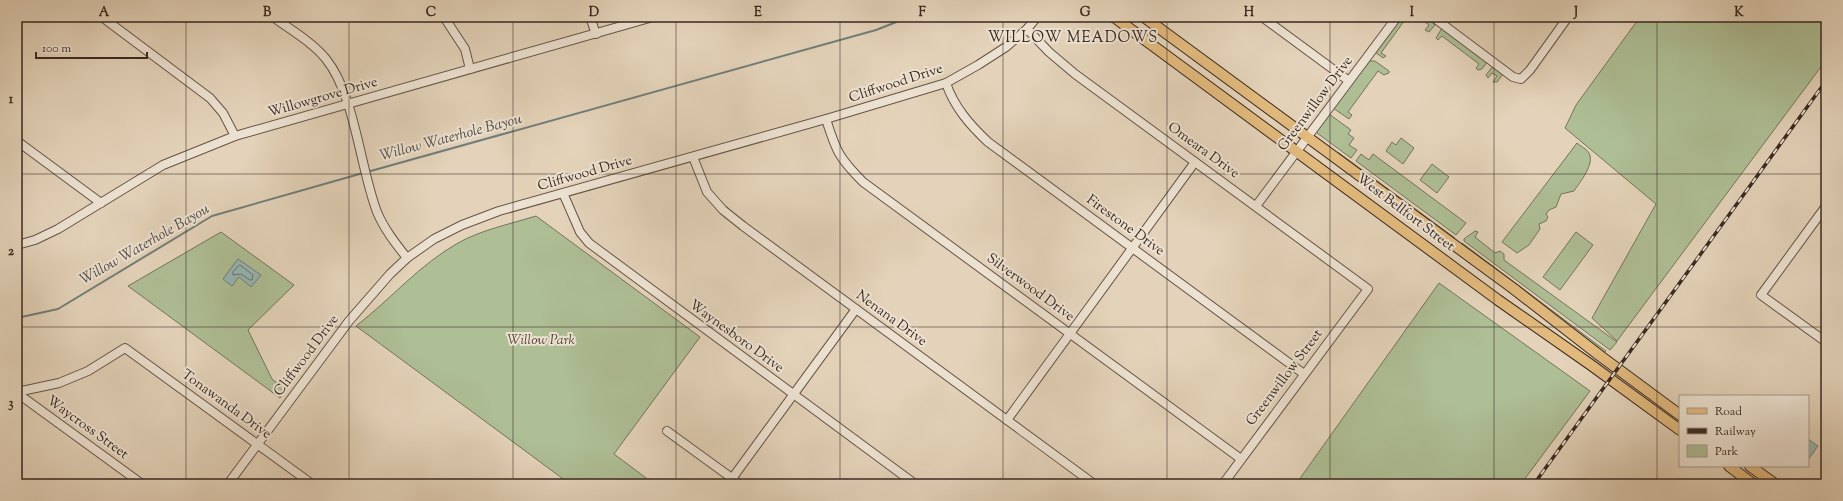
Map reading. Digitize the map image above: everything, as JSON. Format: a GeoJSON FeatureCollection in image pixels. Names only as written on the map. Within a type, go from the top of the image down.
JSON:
{"type":"FeatureCollection","features":[{"type":"Feature","properties":{"kind":"main road","name":"West Bellfort Street"},"geometry":{"type":"LineString","coordinates":[[1114,17],[1443,260],[1679,429]]}},
{"type":"Feature","properties":{"kind":"main road","name":"West Bellfort Street"},"geometry":{"type":"LineString","coordinates":[[1144,17],[1454,245],[1679,414]]}},
{"type":"Feature","properties":{"kind":"main road"},"geometry":{"type":"LineString","coordinates":[[1180,65],[1189,50]]}},
{"type":"Feature","properties":{"kind":"main road"},"geometry":{"type":"LineString","coordinates":[[1443,260],[1454,245]]}},
{"type":"Feature","properties":{"kind":"main road"},"geometry":{"type":"LineString","coordinates":[[1730,467],[1750,482],[1753,468],[1775,484]]}},
{"type":"Feature","properties":{"kind":"street"},"geometry":{"type":"LineString","coordinates":[[102,17],[210,98],[223,112],[235,136]]}},
{"type":"Feature","properties":{"kind":"street"},"geometry":{"type":"LineString","coordinates":[[274,17],[311,44],[326,58],[338,79],[347,104],[369,188],[378,214],[386,229],[407,258]]}},
{"type":"Feature","properties":{"kind":"street"},"geometry":{"type":"LineString","coordinates":[[444,17],[465,49],[470,69]]}},
{"type":"Feature","properties":{"kind":"street"},"geometry":{"type":"LineString","coordinates":[[590,17],[596,34]]}},
{"type":"Feature","properties":{"kind":"street","name":"Willowgrove Drive"},"geometry":{"type":"LineString","coordinates":[[17,245],[47,235],[163,165],[235,136],[653,17]]}},
{"type":"Feature","properties":{"kind":"street","name":"Cliffwood Drive"},"geometry":{"type":"LineString","coordinates":[[228,484],[349,321],[390,274],[407,258],[434,240],[462,225],[499,211],[826,120],[946,83],[1006,47],[1027,29],[1037,17]]}},
{"type":"Feature","properties":{"kind":"street"},"geometry":{"type":"LineString","coordinates":[[1262,17],[1349,81]]}},
{"type":"Feature","properties":{"kind":"street","name":"Greenwillow Drive"},"geometry":{"type":"LineString","coordinates":[[1256,206],[1397,17]]}},
{"type":"Feature","properties":{"kind":"street"},"geometry":{"type":"LineString","coordinates":[[1433,17],[1513,77],[1521,78],[1526,75],[1568,17]]}},
{"type":"Feature","properties":{"kind":"street","name":"Omeara Drive"},"geometry":{"type":"LineString","coordinates":[[1027,29],[1049,52],[1076,74],[1368,289]]}},
{"type":"Feature","properties":{"kind":"street","name":"Firestone Drive"},"geometry":{"type":"LineString","coordinates":[[946,83],[950,94],[969,124],[988,142],[1304,374]]}},
{"type":"Feature","properties":{"kind":"street","name":"Silverwood Drive"},"geometry":{"type":"LineString","coordinates":[[826,120],[835,149],[847,166],[863,182],[1241,459]]}},
{"type":"Feature","properties":{"kind":"street"},"geometry":{"type":"LineString","coordinates":[[17,141],[101,203]]}},
{"type":"Feature","properties":{"kind":"street","name":"Nenana Drive"},"geometry":{"type":"LineString","coordinates":[[693,157],[707,192],[723,210],[1094,484]]}},
{"type":"Feature","properties":{"kind":"street"},"geometry":{"type":"LineString","coordinates":[[1007,420],[1195,162]]}},
{"type":"Feature","properties":{"kind":"street","name":"Waynesboro Drive"},"geometry":{"type":"LineString","coordinates":[[563,193],[580,232],[589,243],[915,484]]}},
{"type":"Feature","properties":{"kind":"street"},"geometry":{"type":"LineString","coordinates":[[1826,206],[1761,295],[1826,342]]}},
{"type":"Feature","properties":{"kind":"street","name":"Greenwillow Street"},"geometry":{"type":"LineString","coordinates":[[1223,484],[1368,289]]}},
{"type":"Feature","properties":{"kind":"street"},"geometry":{"type":"LineString","coordinates":[[730,481],[856,309]]}},
{"type":"Feature","properties":{"kind":"street","name":"Tonawanda Drive"},"geometry":{"type":"LineString","coordinates":[[17,392],[58,382],[88,371],[125,348],[312,484]]}},
{"type":"Feature","properties":{"kind":"street","name":"Waycross Street"},"geometry":{"type":"LineString","coordinates":[[17,392],[142,484]]}},
{"type":"Feature","properties":{"kind":"street"},"geometry":{"type":"LineString","coordinates":[[667,431],[730,481],[740,484]]}},
{"type":"Feature","properties":{"kind":"green space"},"geometry":{"type":"Polygon","coordinates":[[[1399,17],[1407,17],[1381,53],[1386,56],[1383,58],[1375,52],[1399,17]]]}},
{"type":"Feature","properties":{"kind":"green space"},"geometry":{"type":"Polygon","coordinates":[[[1407,17],[1415,17],[1412,21],[1407,17]]]}},
{"type":"Feature","properties":{"kind":"green space"},"geometry":{"type":"Polygon","coordinates":[[[1418,17],[1427,17],[1435,25],[1429,32],[1425,30],[1429,25],[1418,17]]]}},
{"type":"Feature","properties":{"kind":"green space"},"geometry":{"type":"Polygon","coordinates":[[[1640,17],[1826,17],[1826,60],[1617,341],[1592,318],[1656,204],[1565,128],[1576,105],[1640,17]]]}},
{"type":"Feature","properties":{"kind":"green space"},"geometry":{"type":"Polygon","coordinates":[[[1442,28],[1487,62],[1482,69],[1478,70],[1476,68],[1479,64],[1442,36],[1438,40],[1436,38],[1442,28]]]}},
{"type":"Feature","properties":{"kind":"green space"},"geometry":{"type":"Polygon","coordinates":[[[1367,61],[1375,61],[1389,71],[1389,73],[1384,75],[1378,71],[1348,112],[1352,115],[1349,119],[1333,108],[1367,61]]]}},
{"type":"Feature","properties":{"kind":"green space"},"geometry":{"type":"Polygon","coordinates":[[[1493,66],[1503,74],[1497,82],[1493,82],[1497,76],[1492,73],[1488,78],[1486,75],[1493,66]]]}},
{"type":"Feature","properties":{"kind":"green space"},"geometry":{"type":"Polygon","coordinates":[[[1329,114],[1351,130],[1348,134],[1354,138],[1349,145],[1357,150],[1351,158],[1317,133],[1316,130],[1329,114]]]}},
{"type":"Feature","properties":{"kind":"green space"},"geometry":{"type":"Polygon","coordinates":[[[1401,138],[1414,148],[1403,164],[1386,151],[1392,142],[1396,145],[1401,138]]]}},
{"type":"Feature","properties":{"kind":"green space"},"geometry":{"type":"Polygon","coordinates":[[[1577,143],[1589,153],[1590,162],[1586,173],[1574,191],[1561,194],[1556,207],[1549,210],[1546,214],[1548,217],[1546,221],[1539,224],[1540,229],[1529,245],[1517,253],[1502,242],[1577,143]]]}},
{"type":"Feature","properties":{"kind":"green space"},"geometry":{"type":"Polygon","coordinates":[[[1339,153],[1455,238],[1453,238],[1339,153]]]}},
{"type":"Feature","properties":{"kind":"green space"},"geometry":{"type":"Polygon","coordinates":[[[1361,154],[1369,160],[1373,154],[1466,223],[1456,235],[1356,161],[1361,154]]]}},
{"type":"Feature","properties":{"kind":"green space"},"geometry":{"type":"Polygon","coordinates":[[[1432,164],[1449,177],[1437,193],[1420,180],[1432,164]]]}},
{"type":"Feature","properties":{"kind":"green space","name":"Willow Park"},"geometry":{"type":"Polygon","coordinates":[[[536,216],[700,337],[614,454],[654,484],[570,484],[356,326],[431,261],[458,243],[486,231],[536,216]]]}},
{"type":"Feature","properties":{"kind":"green space"},"geometry":{"type":"Polygon","coordinates":[[[1475,231],[1478,232],[1475,237],[1495,253],[1500,251],[1504,254],[1504,260],[1617,342],[1610,350],[1464,241],[1464,239],[1475,231]]]}},
{"type":"Feature","properties":{"kind":"green space"},"geometry":{"type":"Polygon","coordinates":[[[221,232],[294,285],[248,330],[272,379],[286,390],[280,398],[128,286],[221,232]]]}},
{"type":"Feature","properties":{"kind":"green space"},"geometry":{"type":"Polygon","coordinates":[[[1576,232],[1593,245],[1560,290],[1543,277],[1576,232]]]}},
{"type":"Feature","properties":{"kind":"green space"},"geometry":{"type":"Polygon","coordinates":[[[1462,243],[1606,351],[1604,353],[1462,243]]]}},
{"type":"Feature","properties":{"kind":"green space"},"geometry":{"type":"Polygon","coordinates":[[[1439,283],[1590,391],[1521,484],[1296,484],[1439,283]]]}},
{"type":"Feature","properties":{"kind":"water"},"geometry":{"type":"Polygon","coordinates":[[[238,259],[261,275],[251,287],[239,277],[232,286],[223,279],[238,259]]]}},
{"type":"Feature","properties":{"kind":"water"},"geometry":{"type":"Polygon","coordinates":[[[1809,440],[1818,446],[1809,459],[1809,440]]]}},
{"type":"Feature","properties":{"kind":"waterway","name":"Willow Waterhole Bayou"},"geometry":{"type":"LineString","coordinates":[[367,172],[876,30],[909,17]]}},
{"type":"Feature","properties":{"kind":"waterway","name":"Willow Waterhole Bayou"},"geometry":{"type":"LineString","coordinates":[[17,318],[58,309],[212,216],[363,173]]}},
{"type":"Feature","properties":{"kind":"railway"},"geometry":{"type":"LineString","coordinates":[[1534,484],[1826,81]]}},
{"type":"Feature","properties":{"kind":"district","name":"WILLOW MEADOWS"},"geometry":{"type":"Point","coordinates":[1073,38]}}]}
